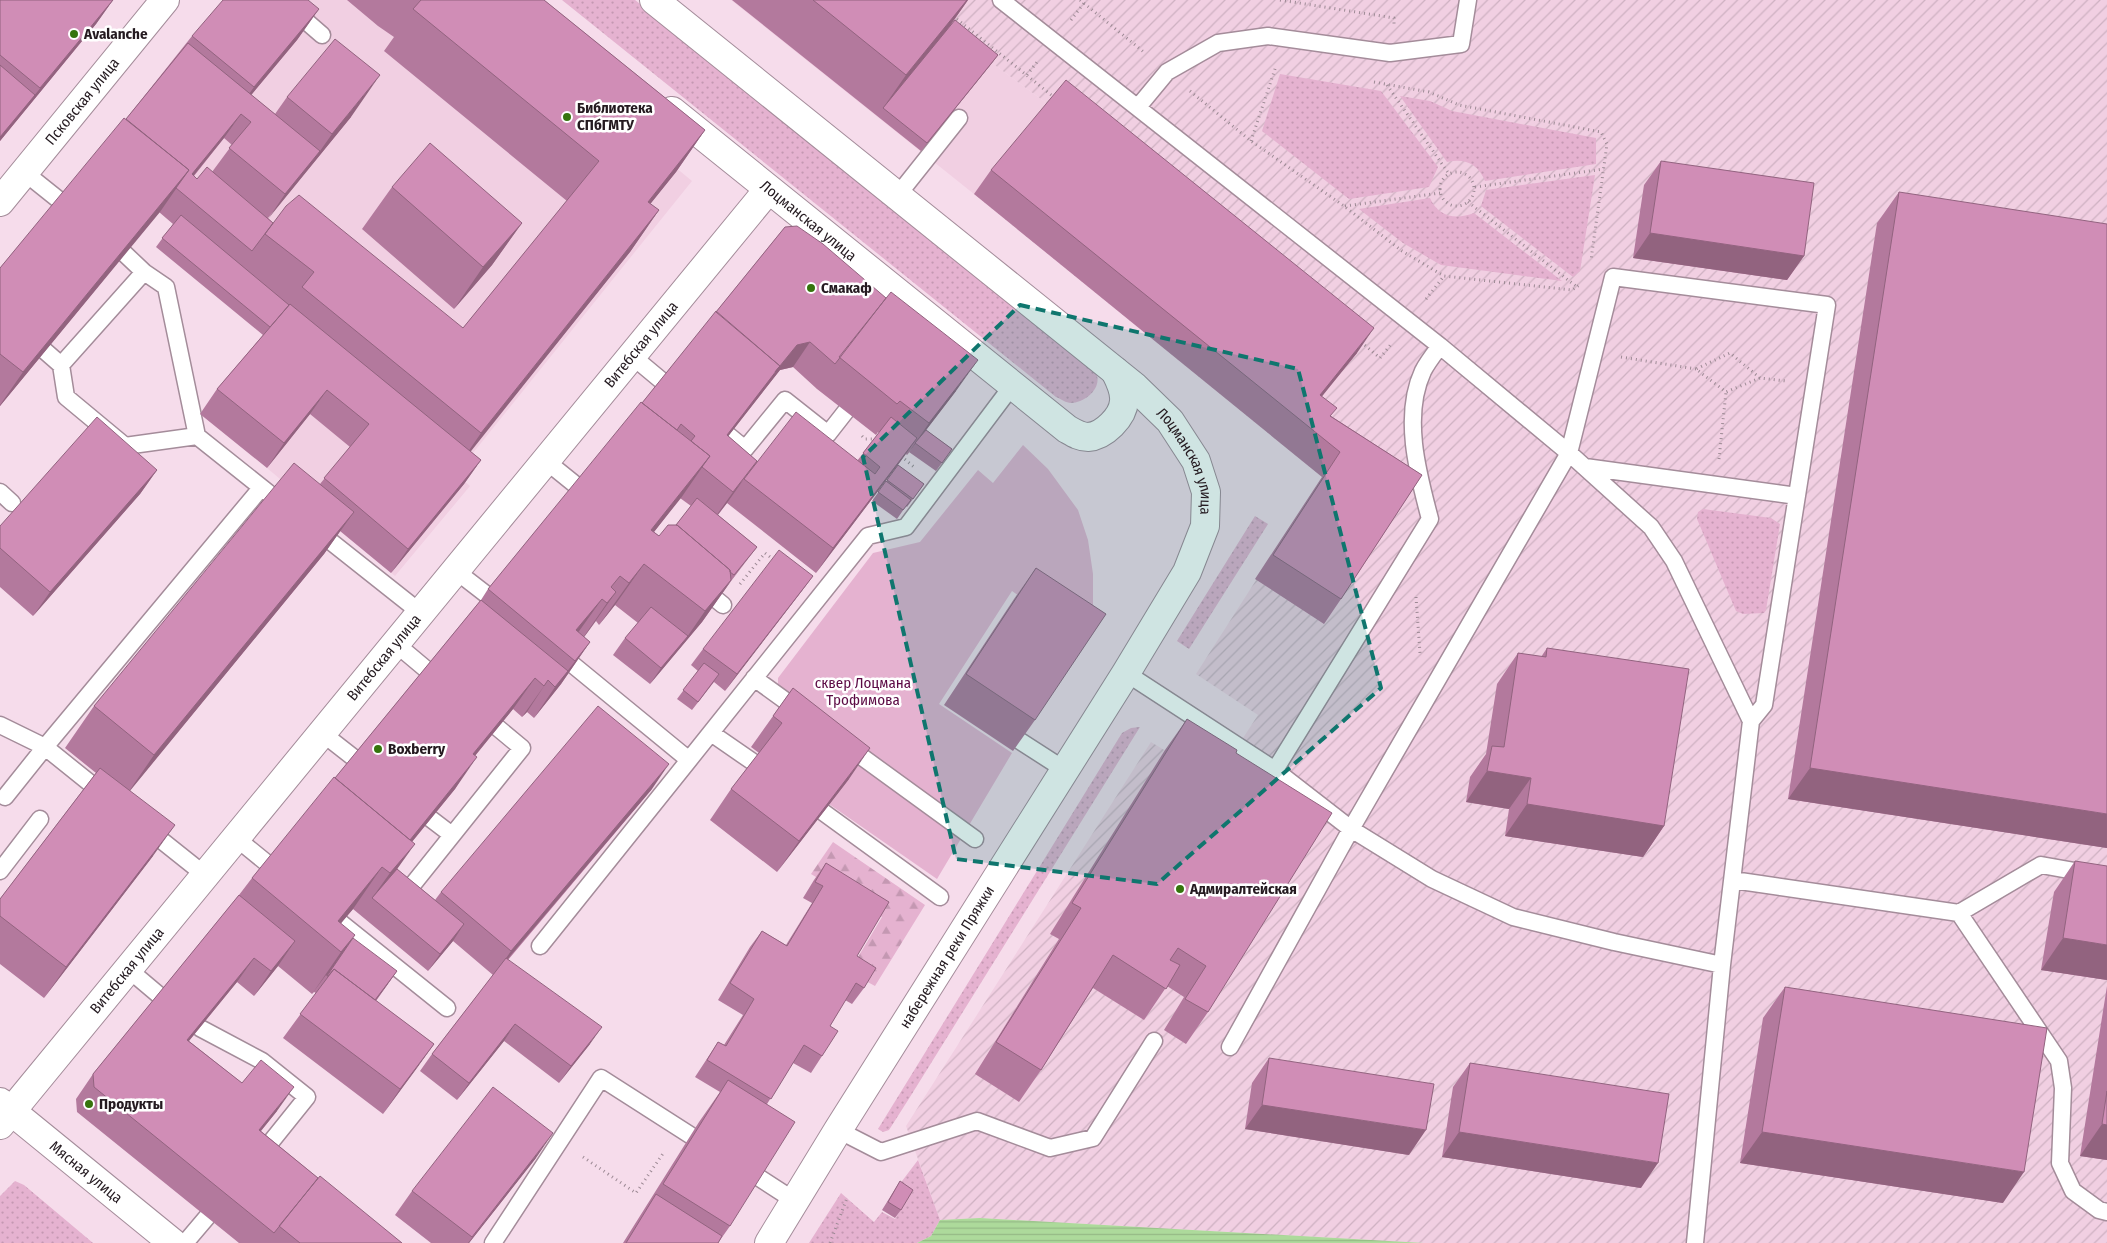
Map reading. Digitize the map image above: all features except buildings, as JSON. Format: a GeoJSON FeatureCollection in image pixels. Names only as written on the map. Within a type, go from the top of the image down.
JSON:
{"type":"FeatureCollection","features":[{"type":"Feature","properties":{"kind":"street","name":"Псковская улица"},"geometry":{"type":"LineString","coordinates":[[0,202],[165,0]]}},
{"type":"Feature","properties":{"kind":"street","name":"Лоцманская улица"},"geometry":{"type":"LineString","coordinates":[[654,0],[1135,387],[1170,421],[1196,461],[1206,492],[1205,526],[1187,572],[1126,673]]}},
{"type":"Feature","properties":{"kind":"street","name":"Лоцманская улица"},"geometry":{"type":"LineString","coordinates":[[655,98],[768,190],[918,322],[1012,386],[1078,436],[1089,437],[1100,434],[1112,425],[1119,415],[1124,402],[1122,386],[1115,371]]}},
{"type":"Feature","properties":{"kind":"street","name":"Витебская улица"},"geometry":{"type":"LineString","coordinates":[[4,1113],[206,875],[768,190]]}},
{"type":"Feature","properties":{"kind":"street","name":"набережная реки Пряжки"},"geometry":{"type":"LineString","coordinates":[[769,1243],[838,1130],[1126,673]]}},
{"type":"Feature","properties":{"kind":"street","name":"Мясная улица"},"geometry":{"type":"LineString","coordinates":[[4,1113],[173,1243]]}},
{"type":"Feature","properties":{"kind":"lane"},"geometry":{"type":"LineString","coordinates":[[1001,0],[1440,346],[1569,454],[1650,527],[1674,561],[1751,721],[1722,965],[1696,1243]]}},
{"type":"Feature","properties":{"kind":"lane"},"geometry":{"type":"LineString","coordinates":[[1138,107],[1167,72],[1218,43],[1268,36],[1390,53],[1462,44],[1468,0]]}},
{"type":"Feature","properties":{"kind":"lane"},"geometry":{"type":"LineString","coordinates":[[283,2],[322,34]]}},
{"type":"Feature","properties":{"kind":"lane"},"geometry":{"type":"LineString","coordinates":[[897,196],[959,118]]}},
{"type":"Feature","properties":{"kind":"lane"},"geometry":{"type":"LineString","coordinates":[[24,172],[60,200]]}},
{"type":"Feature","properties":{"kind":"lane"},"geometry":{"type":"LineString","coordinates":[[125,254],[144,272],[166,288],[197,436],[421,613]]}},
{"type":"Feature","properties":{"kind":"lane"},"geometry":{"type":"LineString","coordinates":[[61,365],[144,272]]}},
{"type":"Feature","properties":{"kind":"lane"},"geometry":{"type":"LineString","coordinates":[[1230,1047],[1351,829],[1569,454],[1613,277],[1827,305],[1764,705],[1751,721]]}},
{"type":"Feature","properties":{"kind":"lane"},"geometry":{"type":"LineString","coordinates":[[1275,770],[1430,519],[1418,476],[1413,437],[1413,406],[1422,372],[1440,346]]}},
{"type":"Feature","properties":{"kind":"lane"},"geometry":{"type":"LineString","coordinates":[[45,351],[61,365],[66,397],[125,446],[197,436]]}},
{"type":"Feature","properties":{"kind":"lane"},"geometry":{"type":"LineString","coordinates":[[632,356],[662,381]]}},
{"type":"Feature","properties":{"kind":"lane"},"geometry":{"type":"LineString","coordinates":[[540,946],[868,536],[906,527],[1012,386]]}},
{"type":"Feature","properties":{"kind":"lane"},"geometry":{"type":"LineString","coordinates":[[728,435],[745,449],[785,400],[828,434],[843,416]]}},
{"type":"Feature","properties":{"kind":"lane"},"geometry":{"type":"LineString","coordinates":[[546,461],[577,486]]}},
{"type":"Feature","properties":{"kind":"lane"},"geometry":{"type":"LineString","coordinates":[[1584,467],[1797,496]]}},
{"type":"Feature","properties":{"kind":"lane"},"geometry":{"type":"LineString","coordinates":[[5,798],[44,747],[261,488]]}},
{"type":"Feature","properties":{"kind":"lane"},"geometry":{"type":"LineString","coordinates":[[456,570],[487,595]]}},
{"type":"Feature","properties":{"kind":"lane"},"geometry":{"type":"LineString","coordinates":[[688,576],[723,605]]}},
{"type":"Feature","properties":{"kind":"lane"},"geometry":{"type":"LineString","coordinates":[[396,644],[427,670]]}},
{"type":"Feature","properties":{"kind":"lane"},"geometry":{"type":"LineString","coordinates":[[561,655],[689,760]]}},
{"type":"Feature","properties":{"kind":"lane"},"geometry":{"type":"LineString","coordinates":[[1126,673],[1275,770],[1351,829],[1432,879],[1513,917],[1614,942],[1722,965]]}},
{"type":"Feature","properties":{"kind":"lane"},"geometry":{"type":"LineString","coordinates":[[754,678],[817,724]]}},
{"type":"Feature","properties":{"kind":"lane"},"geometry":{"type":"LineString","coordinates":[[0,725],[44,747],[119,806]]}},
{"type":"Feature","properties":{"kind":"lane"},"geometry":{"type":"LineString","coordinates":[[414,883],[522,748],[498,728]]}},
{"type":"Feature","properties":{"kind":"lane"},"geometry":{"type":"LineString","coordinates":[[711,732],[753,762]]}},
{"type":"Feature","properties":{"kind":"lane"},"geometry":{"type":"LineString","coordinates":[[322,733],[354,758]]}},
{"type":"Feature","properties":{"kind":"lane"},"geometry":{"type":"LineString","coordinates":[[833,736],[975,839]]}},
{"type":"Feature","properties":{"kind":"lane"},"geometry":{"type":"LineString","coordinates":[[1020,741],[1065,770]]}},
{"type":"Feature","properties":{"kind":"lane"},"geometry":{"type":"LineString","coordinates":[[823,812],[940,897]]}},
{"type":"Feature","properties":{"kind":"lane"},"geometry":{"type":"LineString","coordinates":[[134,818],[206,875]]}},
{"type":"Feature","properties":{"kind":"lane"},"geometry":{"type":"LineString","coordinates":[[0,871],[40,819]]}},
{"type":"Feature","properties":{"kind":"lane"},"geometry":{"type":"LineString","coordinates":[[431,819],[452,835]]}},
{"type":"Feature","properties":{"kind":"lane"},"geometry":{"type":"LineString","coordinates":[[236,838],[268,864]]}},
{"type":"Feature","properties":{"kind":"lane"},"geometry":{"type":"LineString","coordinates":[[1733,880],[1959,912],[2040,865],[2107,876]]}},
{"type":"Feature","properties":{"kind":"lane"},"geometry":{"type":"LineString","coordinates":[[1959,912],[2058,1061],[2063,1088],[2060,1163],[2073,1191],[2099,1210],[2107,1212]]}},
{"type":"Feature","properties":{"kind":"lane"},"geometry":{"type":"LineString","coordinates":[[341,922],[447,1008]]}},
{"type":"Feature","properties":{"kind":"lane"},"geometry":{"type":"LineString","coordinates":[[128,969],[160,996]]}},
{"type":"Feature","properties":{"kind":"lane"},"geometry":{"type":"LineString","coordinates":[[200,1028],[262,1061],[307,1097],[258,1158],[275,1165]]}},
{"type":"Feature","properties":{"kind":"lane"},"geometry":{"type":"LineString","coordinates":[[838,1130],[881,1152],[977,1121],[1050,1148],[1093,1138],[1154,1041]]}},
{"type":"Feature","properties":{"kind":"lane"},"geometry":{"type":"LineString","coordinates":[[493,1243],[601,1078],[685,1132]]}},
{"type":"Feature","properties":{"kind":"lane"},"geometry":{"type":"LineString","coordinates":[[758,1177],[795,1201]]}},
{"type":"Feature","properties":{"kind":"lane"},"geometry":{"type":"LineString","coordinates":[[185,1243],[207,1217]]}},
{"type":"Feature","properties":{"kind":"path"},"geometry":{"type":"LineString","coordinates":[[947,12],[1057,100]]}},
{"type":"Feature","properties":{"kind":"path"},"geometry":{"type":"LineString","coordinates":[[1285,68],[1276,66],[1251,141],[1344,206],[1402,251],[1444,276],[1572,290],[1588,280]]}},
{"type":"Feature","properties":{"kind":"path"},"geometry":{"type":"LineString","coordinates":[[1368,81],[1429,92],[1459,104],[1601,132],[1607,144],[1591,261]]}},
{"type":"Feature","properties":{"kind":"path"},"geometry":{"type":"LineString","coordinates":[[1386,84],[1449,174]]}},
{"type":"Feature","properties":{"kind":"path"},"geometry":{"type":"LineString","coordinates":[[1475,187],[1604,169]]}},
{"type":"Feature","properties":{"kind":"path"},"geometry":{"type":"LineString","coordinates":[[1452,172],[1463,172],[1472,179],[1475,187],[1474,195],[1462,206],[1445,202],[1440,193],[1443,179],[1449,174],[1452,172]]}},
{"type":"Feature","properties":{"kind":"path"},"geometry":{"type":"LineString","coordinates":[[1344,206],[1440,193]]}},
{"type":"Feature","properties":{"kind":"path"},"geometry":{"type":"LineString","coordinates":[[1468,202],[1577,287]]}},
{"type":"Feature","properties":{"kind":"path"},"geometry":{"type":"LineString","coordinates":[[1357,340],[1380,358]]}},
{"type":"Feature","properties":{"kind":"path"},"geometry":{"type":"LineString","coordinates":[[1594,352],[1696,369],[1726,392]]}},
{"type":"Feature","properties":{"kind":"path"},"geometry":{"type":"LineString","coordinates":[[1696,369],[1730,353],[1760,378]]}},
{"type":"Feature","properties":{"kind":"path"},"geometry":{"type":"LineString","coordinates":[[1726,392],[1760,378],[1814,384]]}},
{"type":"Feature","properties":{"kind":"path"},"geometry":{"type":"LineString","coordinates":[[1717,486],[1726,392]]}},
{"type":"Feature","properties":{"kind":"path"},"geometry":{"type":"LineString","coordinates":[[843,416],[865,439],[878,439],[886,444]]}},
{"type":"Feature","properties":{"kind":"path"},"geometry":{"type":"LineString","coordinates":[[900,456],[937,484]]}},
{"type":"Feature","properties":{"kind":"path"},"geometry":{"type":"LineString","coordinates":[[1412,549],[1425,703]]}},
{"type":"Feature","properties":{"kind":"path"},"geometry":{"type":"LineString","coordinates":[[723,605],[764,553],[819,597]]}},
{"type":"Feature","properties":{"kind":"path"},"geometry":{"type":"LineString","coordinates":[[560,1142],[636,1193],[685,1132]]}},
{"type":"Feature","properties":{"kind":"path"},"geometry":{"type":"LineString","coordinates":[[830,1243],[847,1198]]}},
{"type":"Feature","properties":{"kind":"highlighted area"},"geometry":{"type":"Polygon","coordinates":[[[1020,305],[1298,369],[1381,688],[1157,884],[956,859],[863,457],[1020,305]]]}},
{"type":"Feature","properties":{"kind":"shaded area"},"geometry":{"type":"Polygon","coordinates":[[[224,0],[473,0],[692,181],[456,474],[470,486],[395,576],[267,468],[266,337],[175,224],[224,0]]]}},
{"type":"Feature","properties":{"kind":"shaded area"},"geometry":{"type":"Polygon","coordinates":[[[731,0],[903,0],[949,28],[1049,105],[974,194],[731,0]]]}},
{"type":"Feature","properties":{"kind":"shaded area"},"geometry":{"type":"Polygon","coordinates":[[[903,0],[2107,0],[2107,1243],[1424,1243],[980,1218],[940,1220],[906,1126],[1151,742],[1215,781],[1258,715],[1196,674],[1322,477],[974,194],[1049,105],[949,29],[903,0]]]}},
{"type":"Feature","properties":{"kind":"shaded area"},"geometry":{"type":"Polygon","coordinates":[[[980,1218],[1424,1243],[917,1243],[931,1236],[940,1220],[980,1218]]]}},
{"type":"Feature","properties":{"kind":"green space"},"geometry":{"type":"Polygon","coordinates":[[[562,0],[635,0],[1086,360],[1093,368],[1098,379],[1095,389],[1087,397],[1076,402],[1067,402],[1056,397],[562,0]]]}},
{"type":"Feature","properties":{"kind":"green space"},"geometry":{"type":"Polygon","coordinates":[[[1280,74],[1381,91],[1438,167],[1429,187],[1349,199],[1262,131],[1280,74]]]}},
{"type":"Feature","properties":{"kind":"green space"},"geometry":{"type":"Polygon","coordinates":[[[1400,96],[1430,101],[1452,111],[1596,138],[1596,164],[1485,181],[1475,166],[1460,161],[1447,162],[1400,96]]]}},
{"type":"Feature","properties":{"kind":"green space"},"geometry":{"type":"Polygon","coordinates":[[[1595,175],[1580,271],[1573,277],[1481,206],[1486,190],[1595,175]]]}},
{"type":"Feature","properties":{"kind":"green space"},"geometry":{"type":"Polygon","coordinates":[[[1430,198],[1438,209],[1448,215],[1461,216],[1474,213],[1562,281],[1441,265],[1403,243],[1359,209],[1430,198]]]}},
{"type":"Feature","properties":{"kind":"green space","name":"сквер Лоцмана Трофимова"},"geometry":{"type":"Polygon","coordinates":[[[1023,445],[1048,469],[1078,510],[1088,540],[1093,574],[1093,607],[1078,637],[1012,591],[939,704],[1012,753],[937,879],[829,804],[778,710],[778,678],[873,553],[920,542],[978,470],[993,483],[1023,445]]]}},
{"type":"Feature","properties":{"kind":"green space"},"geometry":{"type":"Polygon","coordinates":[[[1703,509],[1771,518],[1780,524],[1764,613],[1743,614],[1736,611],[1697,519],[1698,512],[1703,509]]]}},
{"type":"Feature","properties":{"kind":"green space"},"geometry":{"type":"Polygon","coordinates":[[[1255,516],[1268,524],[1189,649],[1177,641],[1255,516]]]}},
{"type":"Feature","properties":{"kind":"green space"},"geometry":{"type":"Polygon","coordinates":[[[1140,727],[889,1130],[883,1132],[878,1129],[1122,733],[1131,728],[1140,727]]]}},
{"type":"Feature","properties":{"kind":"green space"},"geometry":{"type":"Polygon","coordinates":[[[833,842],[925,905],[875,986],[849,972],[882,917],[811,874],[833,842]]]}},
{"type":"Feature","properties":{"kind":"green space"},"geometry":{"type":"Polygon","coordinates":[[[918,1160],[940,1220],[931,1236],[917,1243],[809,1243],[841,1193],[874,1222],[882,1212],[895,1219],[909,1197],[896,1189],[918,1160]]]}},
{"type":"Feature","properties":{"kind":"green space"},"geometry":{"type":"Polygon","coordinates":[[[15,1181],[24,1185],[93,1243],[0,1243],[0,1196],[15,1181]]]}},
{"type":"Feature","properties":{"kind":"place","name":"Avalanche"},"geometry":{"type":"Point","coordinates":[74,34]}},
{"type":"Feature","properties":{"kind":"place","name":"Библиотека СПбГМТУ"},"geometry":{"type":"Point","coordinates":[567,117]}},
{"type":"Feature","properties":{"kind":"place","name":"Смакаф"},"geometry":{"type":"Point","coordinates":[811,288]}},
{"type":"Feature","properties":{"kind":"place","name":"Boxberry"},"geometry":{"type":"Point","coordinates":[378,749]}},
{"type":"Feature","properties":{"kind":"place","name":"Адмиралтейская"},"geometry":{"type":"Point","coordinates":[1180,889]}},
{"type":"Feature","properties":{"kind":"place","name":"Продукты"},"geometry":{"type":"Point","coordinates":[89,1104]}}]}
